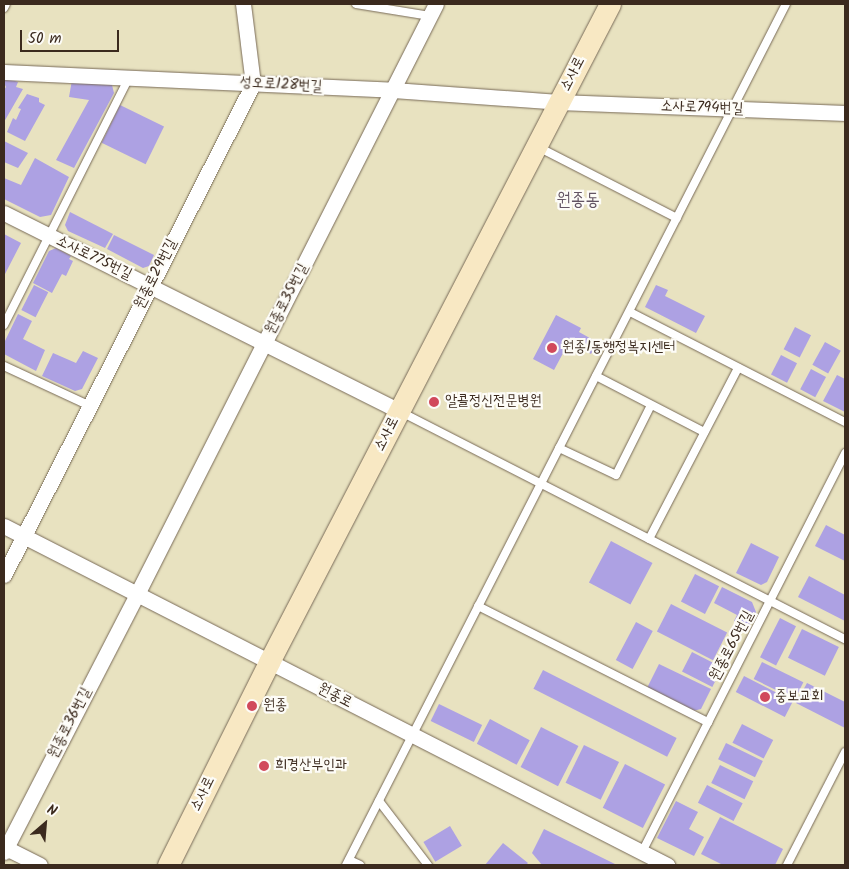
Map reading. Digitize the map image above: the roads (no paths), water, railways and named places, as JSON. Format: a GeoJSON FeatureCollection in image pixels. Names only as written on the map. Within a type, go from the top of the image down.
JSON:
{"type":"FeatureCollection","features":[{"type":"Feature","properties":{"kind":"street"},"geometry":{"type":"LineString","coordinates":[[243,4],[253,84]]}},
{"type":"Feature","properties":{"kind":"street","name":"소사로"},"geometry":{"type":"LineString","coordinates":[[168,865],[269,662],[610,4]]}},
{"type":"Feature","properties":{"kind":"street","name":"원종로35번길"},"geometry":{"type":"LineString","coordinates":[[137,594],[433,10]]}},
{"type":"Feature","properties":{"kind":"street","name":"성오로128번길"},"geometry":{"type":"LineString","coordinates":[[4,72],[393,90],[559,102]]}},
{"type":"Feature","properties":{"kind":"street","name":"원종로29번길"},"geometry":{"type":"LineString","coordinates":[[4,575],[253,84]]}},
{"type":"Feature","properties":{"kind":"street","name":"소사로794번길"},"geometry":{"type":"LineString","coordinates":[[559,102],[845,113]]}},
{"type":"Feature","properties":{"kind":"street","name":"소사로775번길"},"geometry":{"type":"LineString","coordinates":[[4,213],[399,411]]}},
{"type":"Feature","properties":{"kind":"street","name":"원종로"},"geometry":{"type":"LineString","coordinates":[[4,526],[642,852],[659,863]]}},
{"type":"Feature","properties":{"kind":"street","name":"원종로36번길"},"geometry":{"type":"LineString","coordinates":[[4,849],[137,594]]}},
{"type":"Feature","properties":{"kind":"street"},"geometry":{"type":"LineString","coordinates":[[4,849],[40,865]]}},
{"type":"Feature","properties":{"kind":"lane"},"geometry":{"type":"LineString","coordinates":[[4,8],[6,4]]}},
{"type":"Feature","properties":{"kind":"lane"},"geometry":{"type":"LineString","coordinates":[[356,4],[433,10]]}},
{"type":"Feature","properties":{"kind":"lane"},"geometry":{"type":"LineString","coordinates":[[360,865],[348,863],[786,4]]}},
{"type":"Feature","properties":{"kind":"lane"},"geometry":{"type":"LineString","coordinates":[[4,325],[129,78]]}},
{"type":"Feature","properties":{"kind":"lane"},"geometry":{"type":"LineString","coordinates":[[536,146],[677,218]]}},
{"type":"Feature","properties":{"kind":"lane"},"geometry":{"type":"LineString","coordinates":[[630,312],[845,422]]}},
{"type":"Feature","properties":{"kind":"lane"},"geometry":{"type":"LineString","coordinates":[[4,366],[90,406]]}},
{"type":"Feature","properties":{"kind":"lane"},"geometry":{"type":"LineString","coordinates":[[649,538],[738,368]]}},
{"type":"Feature","properties":{"kind":"lane"},"geometry":{"type":"LineString","coordinates":[[596,376],[704,432]]}},
{"type":"Feature","properties":{"kind":"lane"},"geometry":{"type":"LineString","coordinates":[[559,448],[616,475],[652,405]]}},
{"type":"Feature","properties":{"kind":"lane"},"geometry":{"type":"LineString","coordinates":[[399,411],[845,639]]}},
{"type":"Feature","properties":{"kind":"lane","name":"원종로65번길"},"geometry":{"type":"LineString","coordinates":[[642,852],[845,453]]}},
{"type":"Feature","properties":{"kind":"lane"},"geometry":{"type":"LineString","coordinates":[[478,606],[708,722]]}},
{"type":"Feature","properties":{"kind":"lane"},"geometry":{"type":"LineString","coordinates":[[787,865],[845,752]]}},
{"type":"Feature","properties":{"kind":"lane"},"geometry":{"type":"LineString","coordinates":[[379,801],[428,865]]}},
{"type":"Feature","properties":{"kind":"place","name":"원종1동행정복지센터"},"geometry":{"type":"Point","coordinates":[552,348]}},
{"type":"Feature","properties":{"kind":"place","name":"알콜정신전문병원"},"geometry":{"type":"Point","coordinates":[434,402]}},
{"type":"Feature","properties":{"kind":"place","name":"중보교회"},"geometry":{"type":"Point","coordinates":[765,697]}},
{"type":"Feature","properties":{"kind":"place","name":"원종"},"geometry":{"type":"Point","coordinates":[252,706]}},
{"type":"Feature","properties":{"kind":"place","name":"희경산부인과"},"geometry":{"type":"Point","coordinates":[264,766]}},
{"type":"Feature","properties":{"kind":"district","name":"원종동"},"geometry":{"type":"Point","coordinates":[578,201]}}]}
